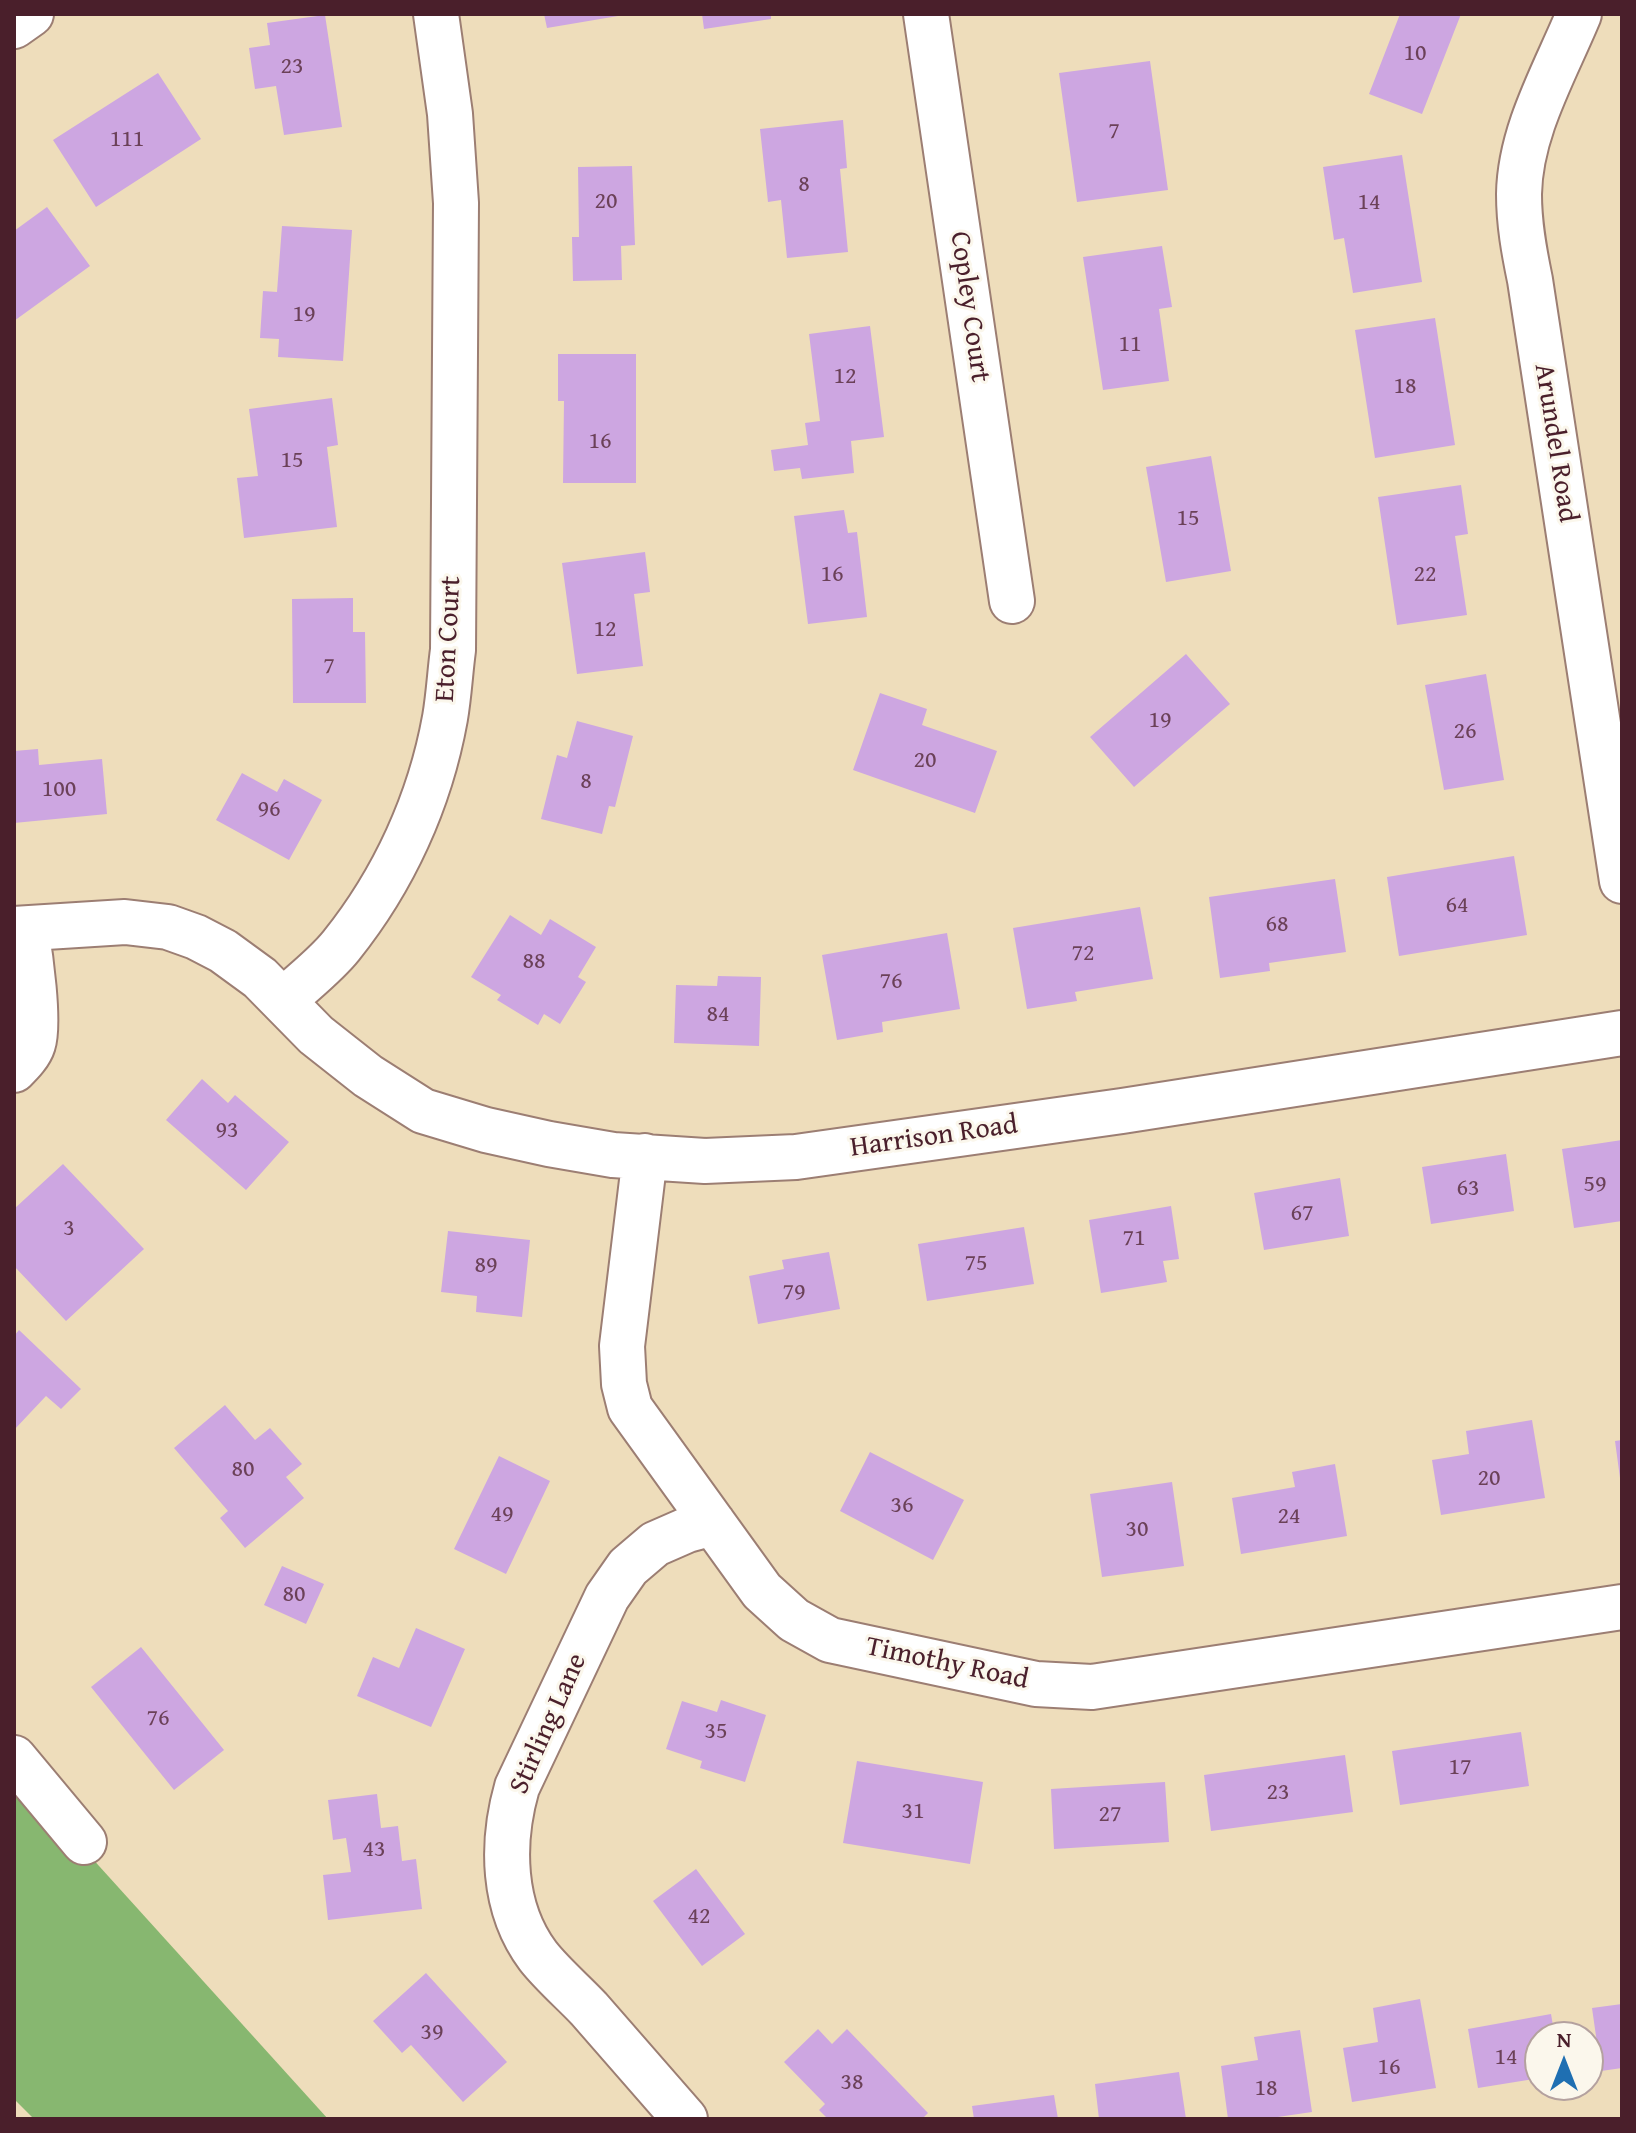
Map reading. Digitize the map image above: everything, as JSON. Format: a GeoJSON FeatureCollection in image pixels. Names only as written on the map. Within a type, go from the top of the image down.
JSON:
{"type":"FeatureCollection","features":[{"type":"Feature","properties":{"kind":"street"},"geometry":{"type":"LineString","coordinates":[[14,26],[31,14]]}},
{"type":"Feature","properties":{"kind":"street","name":"Eton Court"},"geometry":{"type":"LineString","coordinates":[[283,1001],[339,949],[375,899],[410,831],[428,783],[445,718],[453,650],[456,203],[450,114],[436,14]]}},
{"type":"Feature","properties":{"kind":"street","name":"Copley Court"},"geometry":{"type":"LineString","coordinates":[[926,14],[1012,601]]}},
{"type":"Feature","properties":{"kind":"street","name":"Arundel Road"},"geometry":{"type":"LineString","coordinates":[[1579,14],[1538,108],[1525,149],[1519,193],[1521,237],[1622,881]]}},
{"type":"Feature","properties":{"kind":"street"},"geometry":{"type":"LineString","coordinates":[[14,1070],[33,1044],[35,1028],[20,929],[125,922],[168,927],[223,951],[283,1001]]}},
{"type":"Feature","properties":{"kind":"street","name":"Harrison Road"},"geometry":{"type":"LineString","coordinates":[[283,1001],[316,1035],[368,1076],[423,1111],[486,1130],[549,1144],[613,1155],[705,1161],[796,1157],[1122,1111],[1622,1033]]}},
{"type":"Feature","properties":{"kind":"street","name":"Timothy Road"},"geometry":{"type":"LineString","coordinates":[[645,1156],[622,1346],[624,1384],[630,1408],[762,1591],[794,1620],[830,1640],[1036,1684],[1092,1687],[1622,1607]]}},
{"type":"Feature","properties":{"kind":"street","name":"Stirling Lane"},"geometry":{"type":"LineString","coordinates":[[685,2119],[563,1980],[539,1957],[521,1925],[510,1889],[506,1851],[510,1812],[517,1787],[607,1597],[628,1567],[655,1544],[713,1523]]}},
{"type":"Feature","properties":{"kind":"street"},"geometry":{"type":"LineString","coordinates":[[14,1758],[84,1842]]}},
{"type":"Feature","properties":{"kind":"green space"},"geometry":{"type":"Polygon","coordinates":[[[14,1772],[328,2119],[34,2119],[14,2099],[14,1772]]]}},
{"type":"Feature","properties":{"kind":"building"},"geometry":{"type":"Polygon","coordinates":[[[544,14],[618,14],[618,16],[547,28],[544,14]]]}},
{"type":"Feature","properties":{"kind":"building"},"geometry":{"type":"Polygon","coordinates":[[[702,14],[771,14],[771,19],[704,29],[702,14]]]}},
{"type":"Feature","properties":{"kind":"building"},"geometry":{"type":"Polygon","coordinates":[[[1400,14],[1461,14],[1422,114],[1369,94],[1400,14]]]}},
{"type":"Feature","properties":{"kind":"building"},"geometry":{"type":"Polygon","coordinates":[[[325,15],[342,127],[284,135],[276,86],[255,89],[249,48],[270,45],[267,23],[325,15]]]}},
{"type":"Feature","properties":{"kind":"building"},"geometry":{"type":"Polygon","coordinates":[[[1150,61],[1168,190],[1077,202],[1059,73],[1150,61]]]}},
{"type":"Feature","properties":{"kind":"building"},"geometry":{"type":"Polygon","coordinates":[[[158,73],[201,139],[96,207],[53,140],[158,73]]]}},
{"type":"Feature","properties":{"kind":"building"},"geometry":{"type":"Polygon","coordinates":[[[843,120],[847,168],[840,169],[848,252],[787,258],[781,200],[768,202],[760,129],[843,120]]]}},
{"type":"Feature","properties":{"kind":"building"},"geometry":{"type":"Polygon","coordinates":[[[1402,155],[1422,282],[1353,293],[1344,238],[1334,240],[1323,167],[1402,155]]]}},
{"type":"Feature","properties":{"kind":"building"},"geometry":{"type":"Polygon","coordinates":[[[632,166],[635,245],[621,246],[622,280],[573,281],[572,237],[579,237],[578,167],[632,166]]]}},
{"type":"Feature","properties":{"kind":"building"},"geometry":{"type":"Polygon","coordinates":[[[47,207],[90,266],[14,321],[14,231],[47,207]]]}},
{"type":"Feature","properties":{"kind":"building"},"geometry":{"type":"Polygon","coordinates":[[[282,226],[352,230],[343,361],[278,357],[279,339],[260,338],[263,291],[277,292],[282,226]]]}},
{"type":"Feature","properties":{"kind":"building"},"geometry":{"type":"Polygon","coordinates":[[[1162,246],[1172,307],[1159,309],[1169,381],[1103,390],[1083,257],[1162,246]]]}},
{"type":"Feature","properties":{"kind":"building"},"geometry":{"type":"Polygon","coordinates":[[[1435,318],[1455,445],[1375,458],[1355,330],[1435,318]]]}},
{"type":"Feature","properties":{"kind":"building"},"geometry":{"type":"Polygon","coordinates":[[[870,326],[884,437],[851,441],[854,473],[802,479],[800,468],[774,471],[771,450],[808,445],[805,423],[820,421],[809,334],[870,326]]]}},
{"type":"Feature","properties":{"kind":"building"},"geometry":{"type":"Polygon","coordinates":[[[558,354],[636,354],[636,483],[563,483],[564,401],[558,401],[558,354]]]}},
{"type":"Feature","properties":{"kind":"building"},"geometry":{"type":"Polygon","coordinates":[[[332,398],[338,445],[327,447],[337,527],[244,538],[237,478],[258,476],[249,409],[332,398]]]}},
{"type":"Feature","properties":{"kind":"building"},"geometry":{"type":"Polygon","coordinates":[[[1211,456],[1231,571],[1166,582],[1146,467],[1211,456]]]}},
{"type":"Feature","properties":{"kind":"building"},"geometry":{"type":"Polygon","coordinates":[[[1461,485],[1468,534],[1455,536],[1467,615],[1397,625],[1378,497],[1461,485]]]}},
{"type":"Feature","properties":{"kind":"building"},"geometry":{"type":"Polygon","coordinates":[[[844,510],[848,533],[857,532],[867,617],[808,624],[794,516],[844,510]]]}},
{"type":"Feature","properties":{"kind":"building"},"geometry":{"type":"Polygon","coordinates":[[[645,552],[650,592],[634,594],[643,666],[577,674],[562,563],[645,552]]]}},
{"type":"Feature","properties":{"kind":"building"},"geometry":{"type":"Polygon","coordinates":[[[353,598],[353,632],[365,632],[366,703],[293,703],[292,599],[353,598]]]}},
{"type":"Feature","properties":{"kind":"building"},"geometry":{"type":"Polygon","coordinates":[[[1186,654],[1230,704],[1134,787],[1090,737],[1186,654]]]}},
{"type":"Feature","properties":{"kind":"building"},"geometry":{"type":"Polygon","coordinates":[[[1486,674],[1504,780],[1444,790],[1425,685],[1486,674]]]}},
{"type":"Feature","properties":{"kind":"building"},"geometry":{"type":"Polygon","coordinates":[[[880,693],[927,709],[922,725],[997,751],[975,813],[853,770],[880,693]]]}},
{"type":"Feature","properties":{"kind":"building"},"geometry":{"type":"Polygon","coordinates":[[[577,721],[633,736],[615,807],[609,806],[602,834],[541,819],[557,755],[567,758],[577,721]]]}},
{"type":"Feature","properties":{"kind":"building"},"geometry":{"type":"Polygon","coordinates":[[[38,749],[39,765],[102,759],[107,814],[14,823],[14,751],[38,749]]]}},
{"type":"Feature","properties":{"kind":"building"},"geometry":{"type":"Polygon","coordinates":[[[242,773],[277,792],[284,779],[322,800],[289,860],[216,820],[242,773]]]}},
{"type":"Feature","properties":{"kind":"building"},"geometry":{"type":"Polygon","coordinates":[[[1514,856],[1527,935],[1399,956],[1387,877],[1514,856]]]}},
{"type":"Feature","properties":{"kind":"building"},"geometry":{"type":"Polygon","coordinates":[[[1335,879],[1346,952],[1269,963],[1270,971],[1220,978],[1209,897],[1335,879]]]}},
{"type":"Feature","properties":{"kind":"building"},"geometry":{"type":"Polygon","coordinates":[[[1140,907],[1153,979],[1075,992],[1077,1001],[1027,1009],[1013,928],[1140,907]]]}},
{"type":"Feature","properties":{"kind":"building"},"geometry":{"type":"Polygon","coordinates":[[[510,915],[541,935],[550,919],[596,947],[578,977],[586,982],[560,1024],[544,1014],[538,1025],[497,1000],[501,995],[471,977],[510,915]]]}},
{"type":"Feature","properties":{"kind":"building"},"geometry":{"type":"Polygon","coordinates":[[[947,933],[960,1009],[882,1022],[883,1032],[837,1040],[822,955],[947,933]]]}},
{"type":"Feature","properties":{"kind":"building"},"geometry":{"type":"Polygon","coordinates":[[[718,976],[761,977],[759,1046],[674,1043],[676,985],[717,986],[718,976]]]}},
{"type":"Feature","properties":{"kind":"building"},"geometry":{"type":"Polygon","coordinates":[[[202,1079],[228,1103],[235,1095],[289,1142],[246,1190],[166,1120],[202,1079]]]}},
{"type":"Feature","properties":{"kind":"building"},"geometry":{"type":"Polygon","coordinates":[[[1622,1140],[1622,1221],[1574,1228],[1562,1149],[1622,1140]]]}},
{"type":"Feature","properties":{"kind":"building"},"geometry":{"type":"Polygon","coordinates":[[[1506,1154],[1514,1211],[1431,1224],[1422,1167],[1506,1154]]]}},
{"type":"Feature","properties":{"kind":"building"},"geometry":{"type":"Polygon","coordinates":[[[63,1164],[144,1249],[66,1321],[14,1266],[14,1209],[63,1164]]]}},
{"type":"Feature","properties":{"kind":"building"},"geometry":{"type":"Polygon","coordinates":[[[1340,1178],[1349,1236],[1264,1250],[1254,1193],[1340,1178]]]}},
{"type":"Feature","properties":{"kind":"building"},"geometry":{"type":"Polygon","coordinates":[[[1171,1206],[1179,1259],[1163,1261],[1167,1282],[1101,1293],[1089,1220],[1171,1206]]]}},
{"type":"Feature","properties":{"kind":"building"},"geometry":{"type":"Polygon","coordinates":[[[1024,1227],[1034,1284],[927,1301],[918,1244],[1024,1227]]]}},
{"type":"Feature","properties":{"kind":"building"},"geometry":{"type":"Polygon","coordinates":[[[448,1231],[530,1240],[522,1317],[476,1312],[477,1296],[441,1292],[448,1231]]]}},
{"type":"Feature","properties":{"kind":"building"},"geometry":{"type":"Polygon","coordinates":[[[829,1252],[840,1309],[758,1324],[749,1276],[784,1269],[782,1260],[829,1252]]]}},
{"type":"Feature","properties":{"kind":"building"},"geometry":{"type":"Polygon","coordinates":[[[19,1330],[81,1389],[61,1409],[46,1396],[14,1430],[14,1336],[19,1330]]]}},
{"type":"Feature","properties":{"kind":"building"},"geometry":{"type":"Polygon","coordinates":[[[225,1405],[255,1440],[270,1428],[302,1464],[286,1477],[304,1498],[245,1548],[220,1518],[228,1511],[174,1448],[225,1405]]]}},
{"type":"Feature","properties":{"kind":"building"},"geometry":{"type":"Polygon","coordinates":[[[1532,1420],[1545,1498],[1441,1515],[1432,1460],[1469,1454],[1466,1431],[1532,1420]]]}},
{"type":"Feature","properties":{"kind":"building"},"geometry":{"type":"Polygon","coordinates":[[[1622,1440],[1622,1478],[1620,1478],[1615,1441],[1622,1440]]]}},
{"type":"Feature","properties":{"kind":"building"},"geometry":{"type":"Polygon","coordinates":[[[870,1452],[964,1500],[933,1560],[840,1511],[870,1452]]]}},
{"type":"Feature","properties":{"kind":"building"},"geometry":{"type":"Polygon","coordinates":[[[499,1456],[550,1481],[506,1574],[454,1549],[499,1456]]]}},
{"type":"Feature","properties":{"kind":"building"},"geometry":{"type":"Polygon","coordinates":[[[1335,1464],[1347,1536],[1241,1554],[1232,1498],[1295,1487],[1292,1472],[1335,1464]]]}},
{"type":"Feature","properties":{"kind":"building"},"geometry":{"type":"Polygon","coordinates":[[[1172,1482],[1184,1566],[1102,1577],[1090,1494],[1172,1482]]]}},
{"type":"Feature","properties":{"kind":"building"},"geometry":{"type":"Polygon","coordinates":[[[282,1566],[324,1584],[306,1624],[264,1605],[282,1566]]]}},
{"type":"Feature","properties":{"kind":"building"},"geometry":{"type":"Polygon","coordinates":[[[416,1628],[465,1649],[431,1727],[357,1696],[373,1657],[399,1668],[416,1628]]]}},
{"type":"Feature","properties":{"kind":"building"},"geometry":{"type":"Polygon","coordinates":[[[141,1647],[224,1750],[174,1790],[91,1687],[141,1647]]]}},
{"type":"Feature","properties":{"kind":"building"},"geometry":{"type":"Polygon","coordinates":[[[721,1700],[766,1715],[745,1782],[700,1768],[702,1761],[666,1749],[682,1701],[717,1712],[721,1700]]]}},
{"type":"Feature","properties":{"kind":"building"},"geometry":{"type":"Polygon","coordinates":[[[1521,1732],[1529,1786],[1400,1805],[1392,1751],[1521,1732]]]}},
{"type":"Feature","properties":{"kind":"building"},"geometry":{"type":"Polygon","coordinates":[[[1345,1755],[1353,1812],[1211,1831],[1204,1775],[1345,1755]]]}},
{"type":"Feature","properties":{"kind":"building"},"geometry":{"type":"Polygon","coordinates":[[[857,1761],[983,1782],[970,1864],[843,1843],[857,1761]]]}},
{"type":"Feature","properties":{"kind":"building"},"geometry":{"type":"Polygon","coordinates":[[[1165,1782],[1169,1842],[1054,1849],[1051,1789],[1165,1782]]]}},
{"type":"Feature","properties":{"kind":"building"},"geometry":{"type":"Polygon","coordinates":[[[377,1794],[381,1828],[398,1826],[402,1861],[416,1859],[422,1909],[328,1920],[323,1875],[351,1872],[346,1838],[333,1840],[328,1800],[377,1794]]]}},
{"type":"Feature","properties":{"kind":"building"},"geometry":{"type":"Polygon","coordinates":[[[696,1869],[745,1934],[702,1966],[653,1901],[696,1869]]]}},
{"type":"Feature","properties":{"kind":"building"},"geometry":{"type":"Polygon","coordinates":[[[426,1973],[507,2062],[463,2102],[411,2045],[402,2053],[373,2021],[426,1973]]]}},
{"type":"Feature","properties":{"kind":"building"},"geometry":{"type":"Polygon","coordinates":[[[1420,1999],[1436,2088],[1352,2102],[1343,2048],[1378,2042],[1373,2008],[1420,1999]]]}},
{"type":"Feature","properties":{"kind":"building"},"geometry":{"type":"Polygon","coordinates":[[[1622,2004],[1622,2068],[1604,2071],[1604,2021],[1594,2021],[1592,2008],[1622,2004]]]}},
{"type":"Feature","properties":{"kind":"building"},"geometry":{"type":"Polygon","coordinates":[[[1551,2014],[1552,2021],[1524,2021],[1524,2081],[1478,2088],[1468,2029],[1551,2014]]]}},
{"type":"Feature","properties":{"kind":"building"},"geometry":{"type":"Polygon","coordinates":[[[818,2029],[832,2044],[847,2029],[928,2113],[922,2119],[828,2119],[819,2110],[825,2104],[784,2062],[818,2029]]]}},
{"type":"Feature","properties":{"kind":"building"},"geometry":{"type":"Polygon","coordinates":[[[1300,2030],[1312,2112],[1264,2119],[1228,2119],[1221,2066],[1258,2060],[1254,2037],[1300,2030]]]}},
{"type":"Feature","properties":{"kind":"building"},"geometry":{"type":"Polygon","coordinates":[[[1179,2072],[1186,2119],[1099,2119],[1095,2084],[1179,2072]]]}},
{"type":"Feature","properties":{"kind":"building"},"geometry":{"type":"Polygon","coordinates":[[[1054,2095],[1058,2119],[974,2119],[972,2106],[1054,2095]]]}}]}
